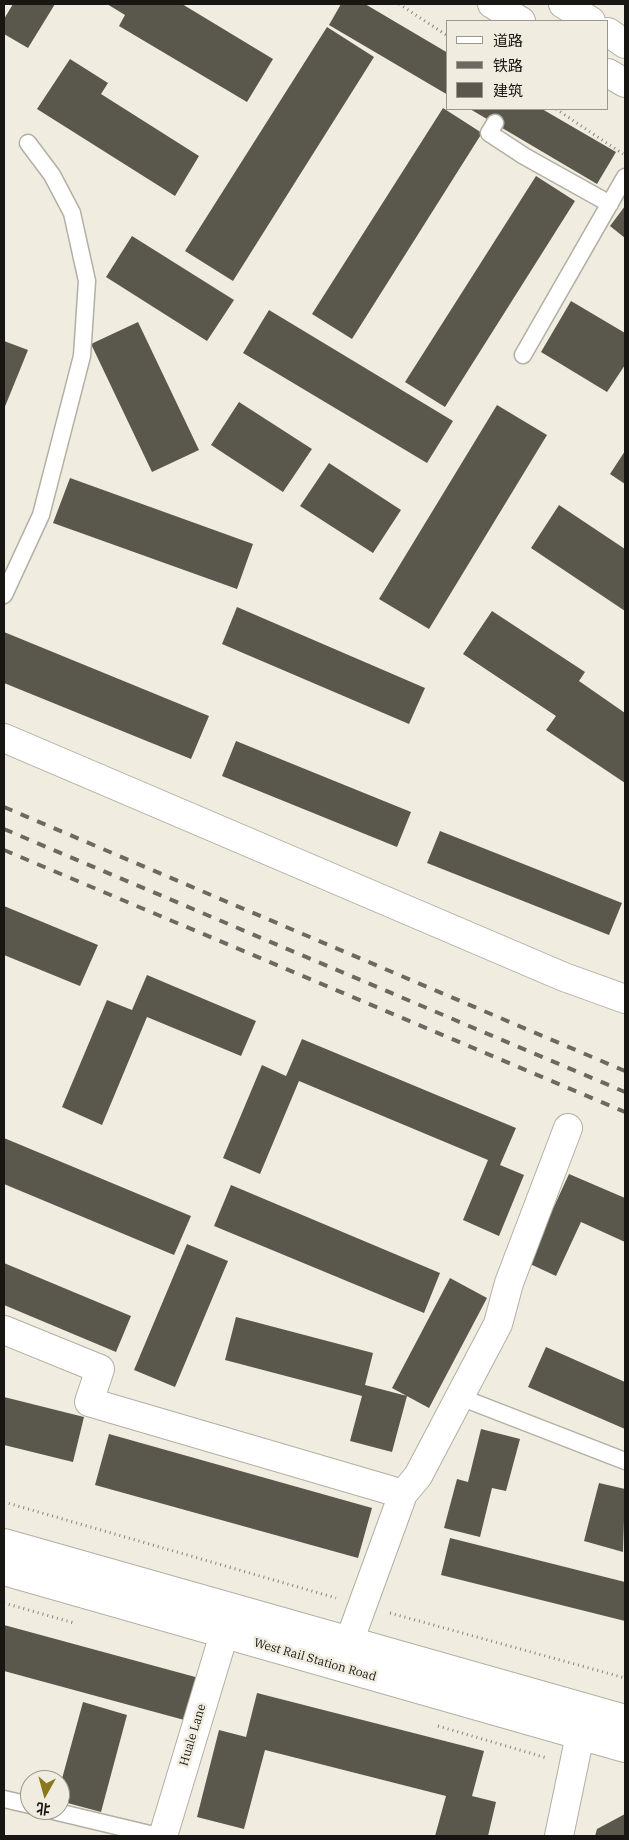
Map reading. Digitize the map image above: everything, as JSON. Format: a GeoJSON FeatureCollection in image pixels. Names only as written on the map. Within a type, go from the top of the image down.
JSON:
{"type":"FeatureCollection","features":[{"type":"Feature","properties":{"kind":"main road"},"geometry":{"type":"LineString","coordinates":[[492,4],[519,20]]}},
{"type":"Feature","properties":{"kind":"main road"},"geometry":{"type":"LineString","coordinates":[[563,4],[589,20]]}},
{"type":"Feature","properties":{"kind":"main road"},"geometry":{"type":"LineString","coordinates":[[609,33],[625,44]]}},
{"type":"Feature","properties":{"kind":"main road"},"geometry":{"type":"LineString","coordinates":[[609,74],[625,83]]}},
{"type":"Feature","properties":{"kind":"main road"},"geometry":{"type":"LineString","coordinates":[[4,738],[564,977],[625,999]]}},
{"type":"Feature","properties":{"kind":"main road"},"geometry":{"type":"LineString","coordinates":[[349,1642],[403,1494],[418,1476],[498,1324],[509,1283],[568,1128]]}},
{"type":"Feature","properties":{"kind":"main road"},"geometry":{"type":"LineString","coordinates":[[4,1330],[100,1368],[89,1402],[403,1494]]}},
{"type":"Feature","properties":{"kind":"main road"},"geometry":{"type":"LineString","coordinates":[[4,1543],[591,1711],[625,1719]]}},
{"type":"Feature","properties":{"kind":"main road","name":"West Rail Station Road"},"geometry":{"type":"LineString","coordinates":[[4,1571],[625,1748]]}},
{"type":"Feature","properties":{"kind":"main road","name":"Huale Lane"},"geometry":{"type":"LineString","coordinates":[[163,1836],[224,1634]]}},
{"type":"Feature","properties":{"kind":"main road"},"geometry":{"type":"LineString","coordinates":[[559,1836],[580,1736],[591,1711]]}},
{"type":"Feature","properties":{"kind":"lane"},"geometry":{"type":"LineString","coordinates":[[495,124],[489,132],[524,156],[610,204]]}},
{"type":"Feature","properties":{"kind":"lane"},"geometry":{"type":"LineString","coordinates":[[4,595],[41,515],[82,356],[87,281],[72,212],[52,175],[28,143]]}},
{"type":"Feature","properties":{"kind":"lane"},"geometry":{"type":"LineString","coordinates":[[523,355],[625,177]]}},
{"type":"Feature","properties":{"kind":"lane"},"geometry":{"type":"LineString","coordinates":[[460,1397],[625,1461]]}},
{"type":"Feature","properties":{"kind":"lane"},"geometry":{"type":"LineString","coordinates":[[4,1799],[20,1803]]}},
{"type":"Feature","properties":{"kind":"lane"},"geometry":{"type":"LineString","coordinates":[[70,1815],[158,1836]]}},
{"type":"Feature","properties":{"kind":"path"},"geometry":{"type":"LineString","coordinates":[[399,4],[446,35]]}},
{"type":"Feature","properties":{"kind":"path"},"geometry":{"type":"LineString","coordinates":[[557,110],[625,156]]}},
{"type":"Feature","properties":{"kind":"path"},"geometry":{"type":"LineString","coordinates":[[4,1502],[625,1678]]}},
{"type":"Feature","properties":{"kind":"building"},"geometry":{"type":"Polygon","coordinates":[[[13,4],[55,4],[28,48],[4,34],[4,19],[13,4]]]}},
{"type":"Feature","properties":{"kind":"building"},"geometry":{"type":"Polygon","coordinates":[[[107,4],[182,4],[273,59],[247,102],[119,26],[125,15],[107,4]]]}},
{"type":"Feature","properties":{"kind":"building"},"geometry":{"type":"Polygon","coordinates":[[[341,4],[365,4],[446,52],[446,94],[329,25],[341,4]]]}},
{"type":"Feature","properties":{"kind":"building"},"geometry":{"type":"Polygon","coordinates":[[[327,27],[374,57],[233,281],[185,251],[327,27]]]}},
{"type":"Feature","properties":{"kind":"building"},"geometry":{"type":"Polygon","coordinates":[[[70,59],[108,83],[101,94],[199,156],[175,196],[37,109],[70,59]]]}},
{"type":"Feature","properties":{"kind":"building"},"geometry":{"type":"Polygon","coordinates":[[[443,108],[482,133],[352,339],[312,314],[443,108]]]}},
{"type":"Feature","properties":{"kind":"building"},"geometry":{"type":"Polygon","coordinates":[[[472,110],[544,110],[616,152],[597,184],[472,110]]]}},
{"type":"Feature","properties":{"kind":"building"},"geometry":{"type":"Polygon","coordinates":[[[536,176],[575,201],[445,407],[405,382],[536,176]]]}},
{"type":"Feature","properties":{"kind":"building"},"geometry":{"type":"Polygon","coordinates":[[[625,206],[625,238],[610,226],[625,206]]]}},
{"type":"Feature","properties":{"kind":"building"},"geometry":{"type":"Polygon","coordinates":[[[132,236],[234,300],[207,341],[106,277],[132,236]]]}},
{"type":"Feature","properties":{"kind":"building"},"geometry":{"type":"Polygon","coordinates":[[[571,301],[625,333],[625,365],[607,392],[541,352],[571,301]]]}},
{"type":"Feature","properties":{"kind":"building"},"geometry":{"type":"Polygon","coordinates":[[[269,310],[453,421],[427,463],[243,353],[269,310]]]}},
{"type":"Feature","properties":{"kind":"building"},"geometry":{"type":"Polygon","coordinates":[[[138,322],[199,450],[152,472],[91,344],[138,322]]]}},
{"type":"Feature","properties":{"kind":"building"},"geometry":{"type":"Polygon","coordinates":[[[4,341],[28,350],[4,409],[4,341]]]}},
{"type":"Feature","properties":{"kind":"building"},"geometry":{"type":"Polygon","coordinates":[[[239,402],[312,449],[283,492],[211,445],[239,402]]]}},
{"type":"Feature","properties":{"kind":"building"},"geometry":{"type":"Polygon","coordinates":[[[497,405],[547,435],[429,629],[379,599],[497,405]]]}},
{"type":"Feature","properties":{"kind":"building"},"geometry":{"type":"Polygon","coordinates":[[[625,451],[625,484],[610,474],[625,451]]]}},
{"type":"Feature","properties":{"kind":"building"},"geometry":{"type":"Polygon","coordinates":[[[329,463],[401,510],[373,553],[300,506],[329,463]]]}},
{"type":"Feature","properties":{"kind":"building"},"geometry":{"type":"Polygon","coordinates":[[[70,478],[253,544],[237,589],[53,523],[70,478]]]}},
{"type":"Feature","properties":{"kind":"building"},"geometry":{"type":"Polygon","coordinates":[[[559,505],[625,549],[625,611],[531,548],[559,505]]]}},
{"type":"Feature","properties":{"kind":"building"},"geometry":{"type":"Polygon","coordinates":[[[237,607],[425,688],[409,724],[222,644],[237,607]]]}},
{"type":"Feature","properties":{"kind":"building"},"geometry":{"type":"Polygon","coordinates":[[[492,611],[585,672],[579,681],[625,713],[625,783],[546,730],[556,716],[463,654],[492,611]]]}},
{"type":"Feature","properties":{"kind":"building"},"geometry":{"type":"Polygon","coordinates":[[[4,632],[209,716],[191,759],[4,683],[4,632]]]}},
{"type":"Feature","properties":{"kind":"building"},"geometry":{"type":"Polygon","coordinates":[[[236,741],[411,812],[397,847],[222,776],[236,741]]]}},
{"type":"Feature","properties":{"kind":"building"},"geometry":{"type":"Polygon","coordinates":[[[440,831],[622,903],[609,935],[427,863],[440,831]]]}},
{"type":"Feature","properties":{"kind":"building"},"geometry":{"type":"Polygon","coordinates":[[[4,906],[98,945],[80,986],[4,955],[4,906]]]}},
{"type":"Feature","properties":{"kind":"building"},"geometry":{"type":"Polygon","coordinates":[[[147,975],[256,1021],[241,1056],[147,1017],[102,1125],[62,1107],[107,1000],[132,1010],[147,975]]]}},
{"type":"Feature","properties":{"kind":"building"},"geometry":{"type":"Polygon","coordinates":[[[302,1039],[516,1128],[500,1165],[524,1175],[499,1236],[463,1220],[488,1160],[299,1081],[260,1174],[223,1158],[262,1065],[286,1076],[302,1039]]]}},
{"type":"Feature","properties":{"kind":"building"},"geometry":{"type":"Polygon","coordinates":[[[4,1138],[191,1216],[174,1255],[4,1184],[4,1138]]]}},
{"type":"Feature","properties":{"kind":"building"},"geometry":{"type":"Polygon","coordinates":[[[569,1174],[625,1198],[625,1242],[581,1222],[556,1276],[528,1263],[569,1174]]]}},
{"type":"Feature","properties":{"kind":"building"},"geometry":{"type":"Polygon","coordinates":[[[231,1185],[440,1273],[424,1313],[214,1226],[231,1185]]]}},
{"type":"Feature","properties":{"kind":"building"},"geometry":{"type":"Polygon","coordinates":[[[187,1244],[228,1261],[175,1387],[134,1370],[187,1244]]]}},
{"type":"Feature","properties":{"kind":"building"},"geometry":{"type":"Polygon","coordinates":[[[4,1263],[131,1316],[116,1352],[4,1305],[4,1263]]]}},
{"type":"Feature","properties":{"kind":"building"},"geometry":{"type":"Polygon","coordinates":[[[450,1278],[487,1298],[429,1408],[392,1388],[450,1278]]]}},
{"type":"Feature","properties":{"kind":"building"},"geometry":{"type":"Polygon","coordinates":[[[236,1317],[373,1353],[365,1385],[407,1396],[392,1452],[350,1441],[362,1396],[225,1360],[236,1317]]]}},
{"type":"Feature","properties":{"kind":"building"},"geometry":{"type":"Polygon","coordinates":[[[546,1347],[625,1382],[625,1429],[528,1387],[546,1347]]]}},
{"type":"Feature","properties":{"kind":"building"},"geometry":{"type":"Polygon","coordinates":[[[4,1397],[84,1417],[73,1462],[4,1445],[4,1397]]]}},
{"type":"Feature","properties":{"kind":"building"},"geometry":{"type":"Polygon","coordinates":[[[481,1429],[520,1439],[506,1491],[492,1488],[480,1537],[444,1528],[457,1479],[468,1482],[481,1429]]]}},
{"type":"Feature","properties":{"kind":"building"},"geometry":{"type":"Polygon","coordinates":[[[109,1434],[372,1508],[358,1558],[95,1485],[109,1434]]]}},
{"type":"Feature","properties":{"kind":"building"},"geometry":{"type":"Polygon","coordinates":[[[599,1483],[625,1489],[623,1552],[584,1541],[599,1483]]]}},
{"type":"Feature","properties":{"kind":"building"},"geometry":{"type":"Polygon","coordinates":[[[450,1538],[625,1582],[625,1621],[441,1575],[450,1538]]]}},
{"type":"Feature","properties":{"kind":"building"},"geometry":{"type":"Polygon","coordinates":[[[4,1625],[199,1678],[188,1721],[4,1671],[4,1625]]]}},
{"type":"Feature","properties":{"kind":"building"},"geometry":{"type":"Polygon","coordinates":[[[257,1693],[484,1751],[472,1796],[496,1802],[488,1836],[435,1836],[446,1796],[265,1750],[244,1829],[197,1817],[219,1730],[246,1737],[257,1693]]]}},
{"type":"Feature","properties":{"kind":"building"},"geometry":{"type":"Polygon","coordinates":[[[83,1702],[127,1715],[101,1812],[70,1804],[70,1770],[64,1770],[83,1702]]]}},
{"type":"Feature","properties":{"kind":"building"},"geometry":{"type":"Polygon","coordinates":[[[625,1814],[625,1836],[595,1836],[597,1829],[625,1814]]]}},
{"type":"Feature","properties":{"kind":"railway"},"geometry":{"type":"LineString","coordinates":[[4,807],[625,1071]]}},
{"type":"Feature","properties":{"kind":"railway"},"geometry":{"type":"LineString","coordinates":[[4,829],[625,1092]]}},
{"type":"Feature","properties":{"kind":"railway"},"geometry":{"type":"LineString","coordinates":[[4,850],[625,1112]]}}]}
